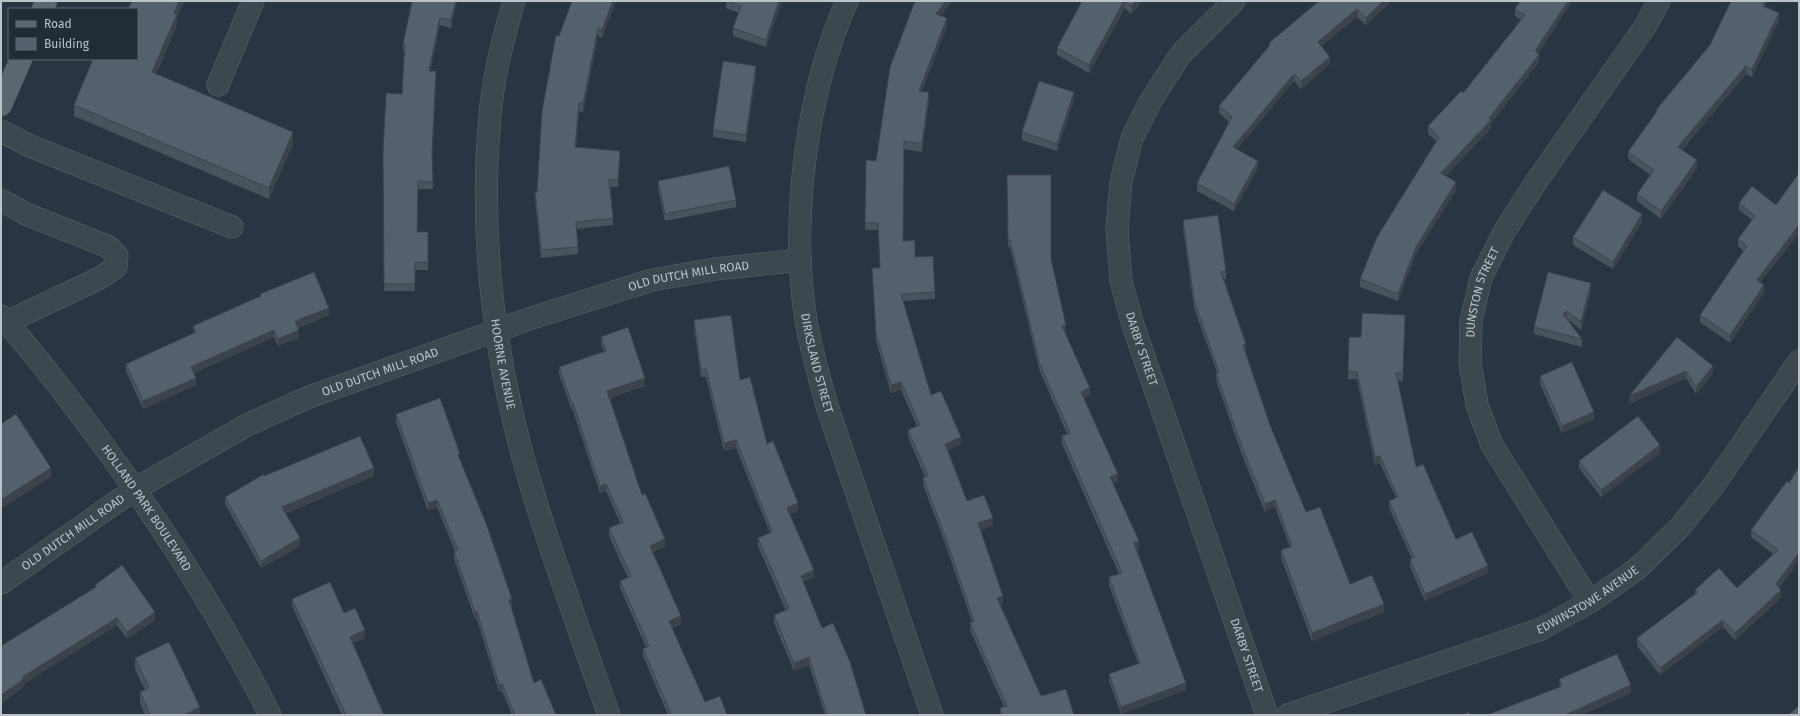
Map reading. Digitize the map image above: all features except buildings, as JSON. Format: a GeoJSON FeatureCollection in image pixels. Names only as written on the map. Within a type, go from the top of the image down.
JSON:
{"type":"FeatureCollection","features":[{"type":"Feature","properties":{"kind":"main road"},"geometry":{"type":"LineString","coordinates":[[1,105],[21,60]]}},
{"type":"Feature","properties":{"kind":"street"},"geometry":{"type":"LineString","coordinates":[[218,85],[253,1]]}},
{"type":"Feature","properties":{"kind":"street","name":"HOORNE AVENUE"},"geometry":{"type":"LineString","coordinates":[[514,1],[501,48],[490,115],[485,186],[488,252],[496,331],[509,400],[535,499],[609,715]]}},
{"type":"Feature","properties":{"kind":"street","name":"DIRKSLAND STREET"},"geometry":{"type":"LineString","coordinates":[[847,1],[824,67],[802,183],[800,260],[806,320],[817,372],[932,715]]}},
{"type":"Feature","properties":{"kind":"street","name":"DARBY STREET"},"geometry":{"type":"LineString","coordinates":[[1234,1],[1182,54],[1150,102],[1132,138],[1121,182],[1117,228],[1122,281],[1133,325],[1267,715]]}},
{"type":"Feature","properties":{"kind":"street","name":"DUNSTON STREET"},"geometry":{"type":"LineString","coordinates":[[1590,602],[1492,445],[1477,405],[1470,363],[1471,320],[1481,278],[1504,232],[1536,182],[1646,25],[1659,1]]}},
{"type":"Feature","properties":{"kind":"street"},"geometry":{"type":"LineString","coordinates":[[1,131],[30,146],[232,227]]}},
{"type":"Feature","properties":{"kind":"street"},"geometry":{"type":"LineString","coordinates":[[1,200],[26,214],[109,247],[117,256],[116,267],[100,278],[4,319]]}},
{"type":"Feature","properties":{"kind":"street","name":"OLD DUTCH MILL ROAD"},"geometry":{"type":"LineString","coordinates":[[1,583],[135,489],[247,425],[309,397],[600,295],[652,280],[714,269],[800,260]]}},
{"type":"Feature","properties":{"kind":"street","name":"HOLLAND PARK BOULEVARD"},"geometry":{"type":"LineString","coordinates":[[4,319],[59,384],[135,489],[204,594],[243,660],[270,715]]}},
{"type":"Feature","properties":{"kind":"street","name":"EDWINSTOWE AVENUE"},"geometry":{"type":"LineString","coordinates":[[1288,715],[1541,629],[1590,602],[1638,568],[1679,528],[1714,485],[1799,361]]}}]}
